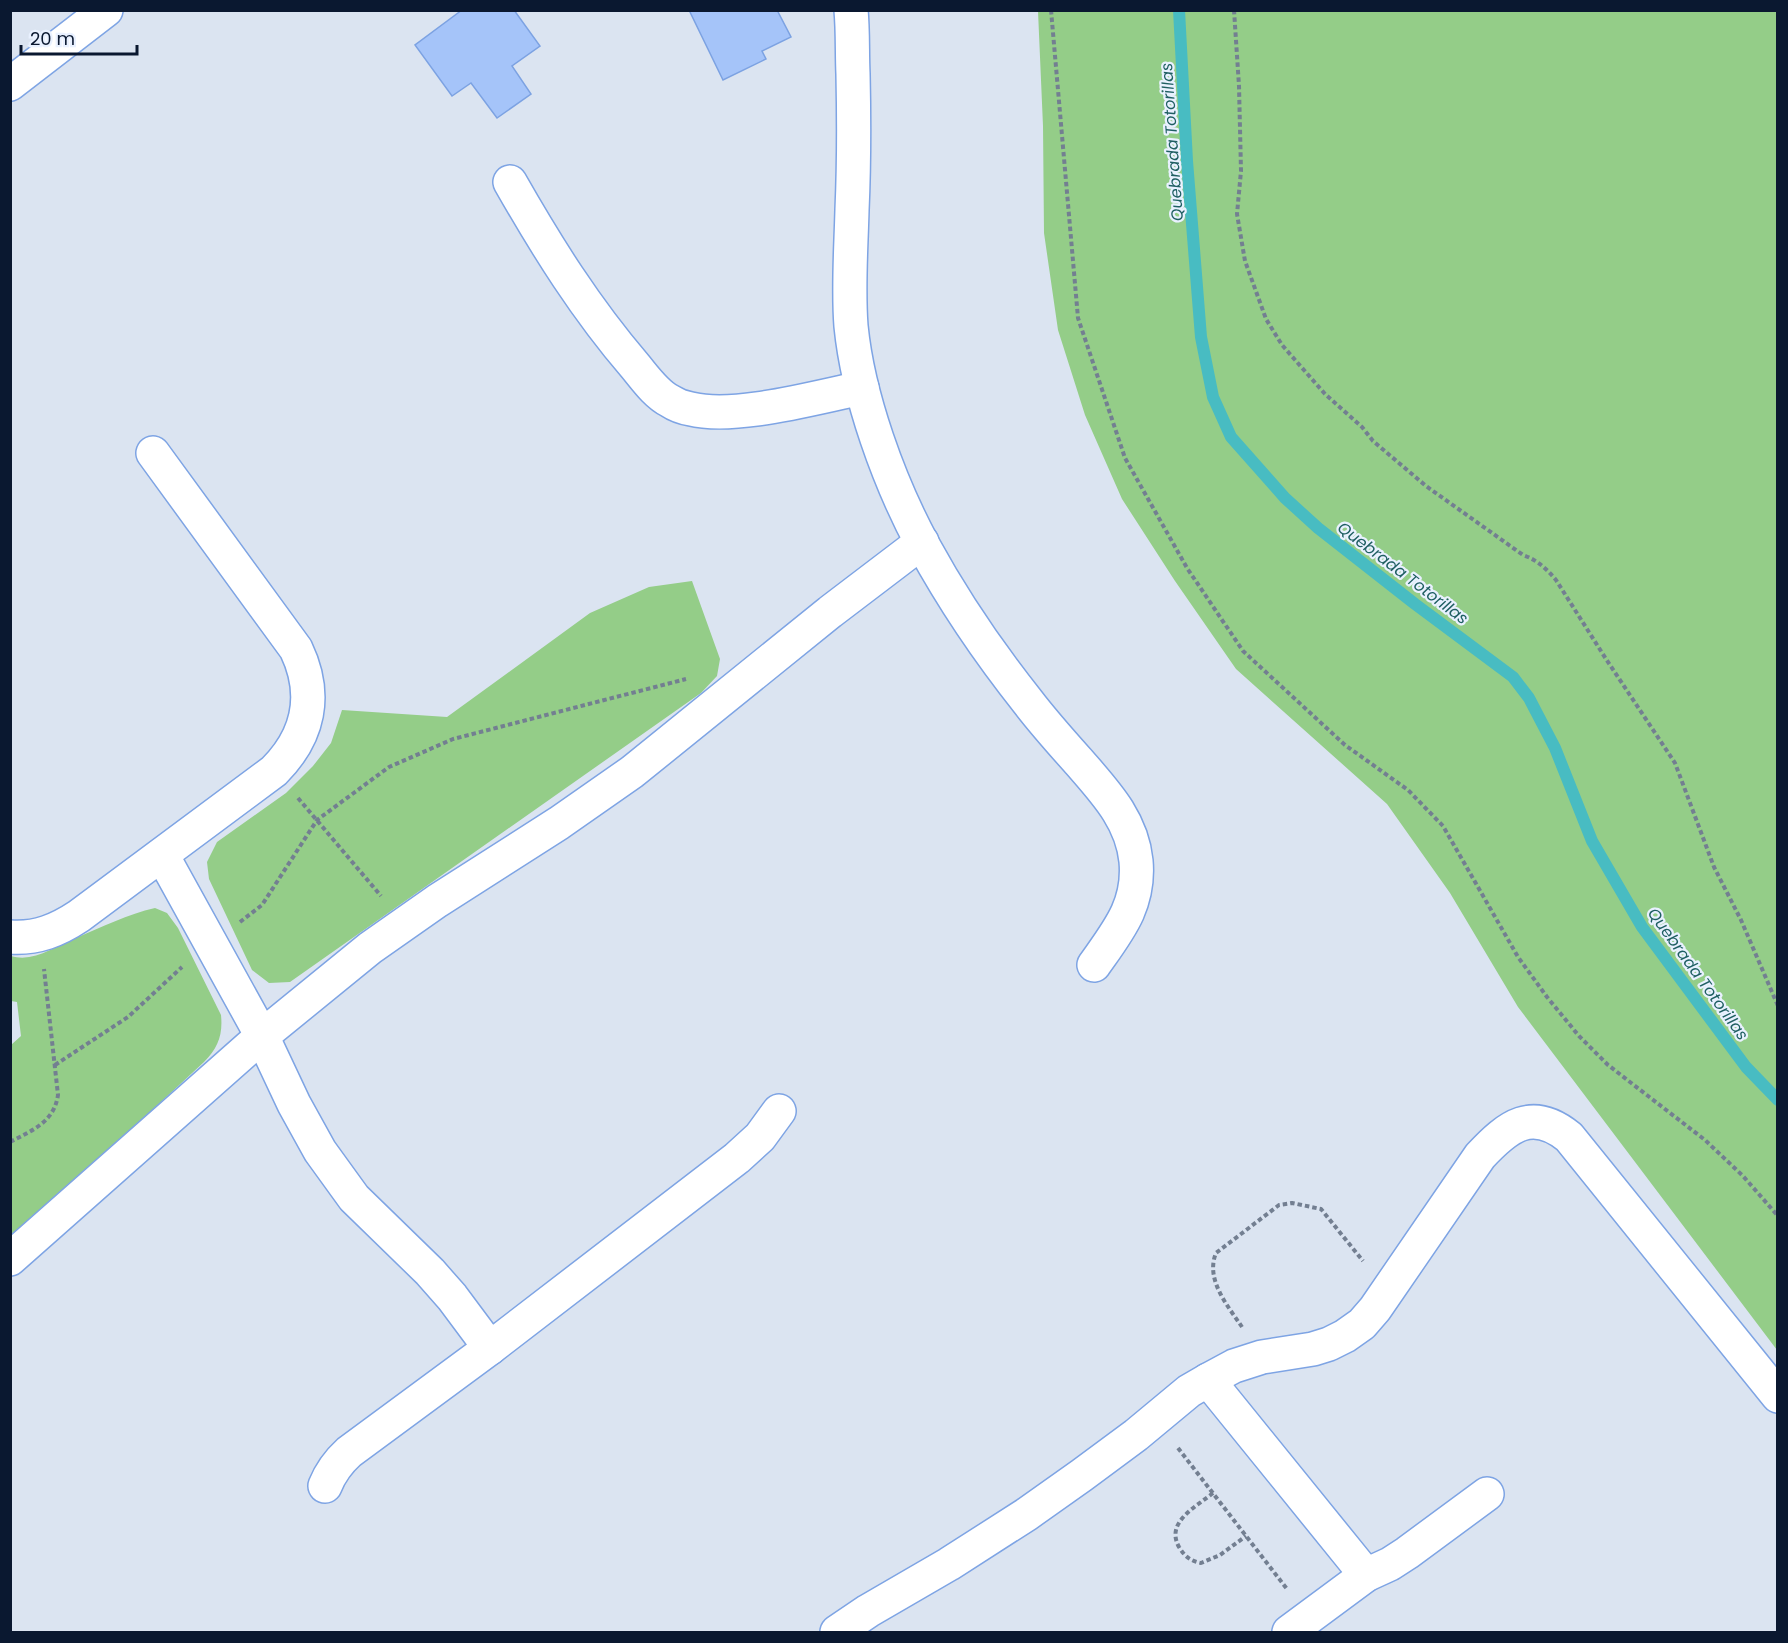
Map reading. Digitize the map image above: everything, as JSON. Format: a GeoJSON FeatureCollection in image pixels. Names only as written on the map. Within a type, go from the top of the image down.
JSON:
{"type":"FeatureCollection","features":[{"type":"Feature","properties":{"kind":"street"},"geometry":{"type":"LineString","coordinates":[[10,84],[106,10]]}},
{"type":"Feature","properties":{"kind":"street"},"geometry":{"type":"LineString","coordinates":[[851,10],[854,146],[849,285],[851,326],[862,388],[885,461],[922,542],[946,585],[994,657],[1029,703],[1110,798],[1131,836],[1136,861],[1131,909],[1094,965]]}},
{"type":"Feature","properties":{"kind":"street"},"geometry":{"type":"LineString","coordinates":[[510,182],[547,246],[593,314],[648,382],[670,401],[692,410],[723,412],[766,407],[862,388]]}},
{"type":"Feature","properties":{"kind":"street"},"geometry":{"type":"LineString","coordinates":[[26,936],[61,928],[274,771],[291,752],[302,732],[308,710],[309,694],[303,663],[288,637],[153,453]]}},
{"type":"Feature","properties":{"kind":"street"},"geometry":{"type":"LineString","coordinates":[[10,1259],[315,991],[404,924],[568,817],[632,772],[830,612],[922,542]]}},
{"type":"Feature","properties":{"kind":"street"},"geometry":{"type":"LineString","coordinates":[[162,855],[262,1036],[294,1104],[320,1151],[354,1198],[430,1272],[490,1348]]}},
{"type":"Feature","properties":{"kind":"street"},"geometry":{"type":"LineString","coordinates":[[325,1486],[338,1462],[349,1452],[490,1348],[737,1158],[760,1137],[779,1111]]}},
{"type":"Feature","properties":{"kind":"street"},"geometry":{"type":"LineString","coordinates":[[837,1632],[1027,1514],[1082,1475],[1190,1391],[1208,1380],[1234,1366],[1262,1357],[1313,1349],[1346,1336],[1362,1324],[1388,1292],[1480,1156],[1500,1135],[1523,1123],[1547,1122],[1569,1137],[1778,1396]]}},
{"type":"Feature","properties":{"kind":"street"},"geometry":{"type":"LineString","coordinates":[[1208,1380],[1366,1575]]}},
{"type":"Feature","properties":{"kind":"street"},"geometry":{"type":"LineString","coordinates":[[1299,1625],[1366,1575],[1407,1553],[1487,1494]]}},
{"type":"Feature","properties":{"kind":"path"},"geometry":{"type":"LineString","coordinates":[[1051,10],[1078,318],[1125,458],[1187,568],[1244,651],[1345,745],[1408,790],[1443,826],[1518,957],[1579,1036],[1608,1065],[1705,1140],[1743,1176],[1778,1216]]}},
{"type":"Feature","properties":{"kind":"path"},"geometry":{"type":"LineString","coordinates":[[1233,10],[1239,86],[1241,171],[1237,214],[1245,261],[1266,319],[1282,345],[1325,393],[1362,427],[1373,441],[1426,486],[1523,555],[1535,560],[1556,580],[1605,659],[1675,763],[1714,867],[1741,920],[1778,1006]]}},
{"type":"Feature","properties":{"kind":"path"},"geometry":{"type":"LineString","coordinates":[[55,1065],[128,1017],[175,972],[262,905],[317,820],[389,767],[453,739],[696,676],[731,693]]}},
{"type":"Feature","properties":{"kind":"path"},"geometry":{"type":"LineString","coordinates":[[274,771],[404,924]]}},
{"type":"Feature","properties":{"kind":"path"},"geometry":{"type":"LineString","coordinates":[[10,1142],[41,1125],[53,1113],[58,1095],[55,1065],[26,936]]}},
{"type":"Feature","properties":{"kind":"path"},"geometry":{"type":"LineString","coordinates":[[1262,1357],[1224,1300],[1212,1274],[1213,1262],[1216,1253],[1279,1205],[1292,1203],[1320,1209],[1388,1292]]}},
{"type":"Feature","properties":{"kind":"path"},"geometry":{"type":"LineString","coordinates":[[1155,1419],[1246,1536],[1299,1625]]}},
{"type":"Feature","properties":{"kind":"path"},"geometry":{"type":"LineString","coordinates":[[1213,1493],[1177,1524],[1175,1532],[1182,1552],[1188,1559],[1202,1563],[1220,1555],[1246,1536]]}},
{"type":"Feature","properties":{"kind":"green space"},"geometry":{"type":"Polygon","coordinates":[[[1038,11],[1777,11],[1777,1350],[1518,1007],[1450,893],[1387,804],[1236,669],[1122,499],[1085,415],[1058,330],[1044,233],[1043,126],[1038,11]]]}},
{"type":"Feature","properties":{"kind":"green space"},"geometry":{"type":"Polygon","coordinates":[[[692,581],[720,659],[717,676],[701,693],[290,982],[269,983],[252,970],[209,879],[207,862],[217,842],[286,793],[313,766],[331,743],[342,710],[447,717],[590,613],[649,587],[692,581]]]}},
{"type":"Feature","properties":{"kind":"green space"},"geometry":{"type":"Polygon","coordinates":[[[155,908],[167,913],[178,928],[221,1015],[219,1041],[204,1062],[11,1241],[11,1045],[21,1036],[17,1002],[11,1001],[11,956],[20,958],[44,953],[115,921],[155,908]]]}},
{"type":"Feature","properties":{"kind":"building"},"geometry":{"type":"Polygon","coordinates":[[[462,10],[514,10],[540,46],[512,66],[531,94],[497,118],[471,83],[452,96],[415,45],[462,10]]]}},
{"type":"Feature","properties":{"kind":"building"},"geometry":{"type":"Polygon","coordinates":[[[689,10],[777,10],[791,37],[762,51],[766,59],[723,80],[689,10]]]}},
{"type":"Feature","properties":{"kind":"waterway","name":"Quebrada Totorillas"},"geometry":{"type":"LineString","coordinates":[[1179,10],[1187,161],[1201,337],[1213,397],[1231,437],[1285,498],[1318,528],[1513,677],[1529,698],[1555,748],[1592,841],[1642,927],[1746,1067],[1778,1100]]}}]}
